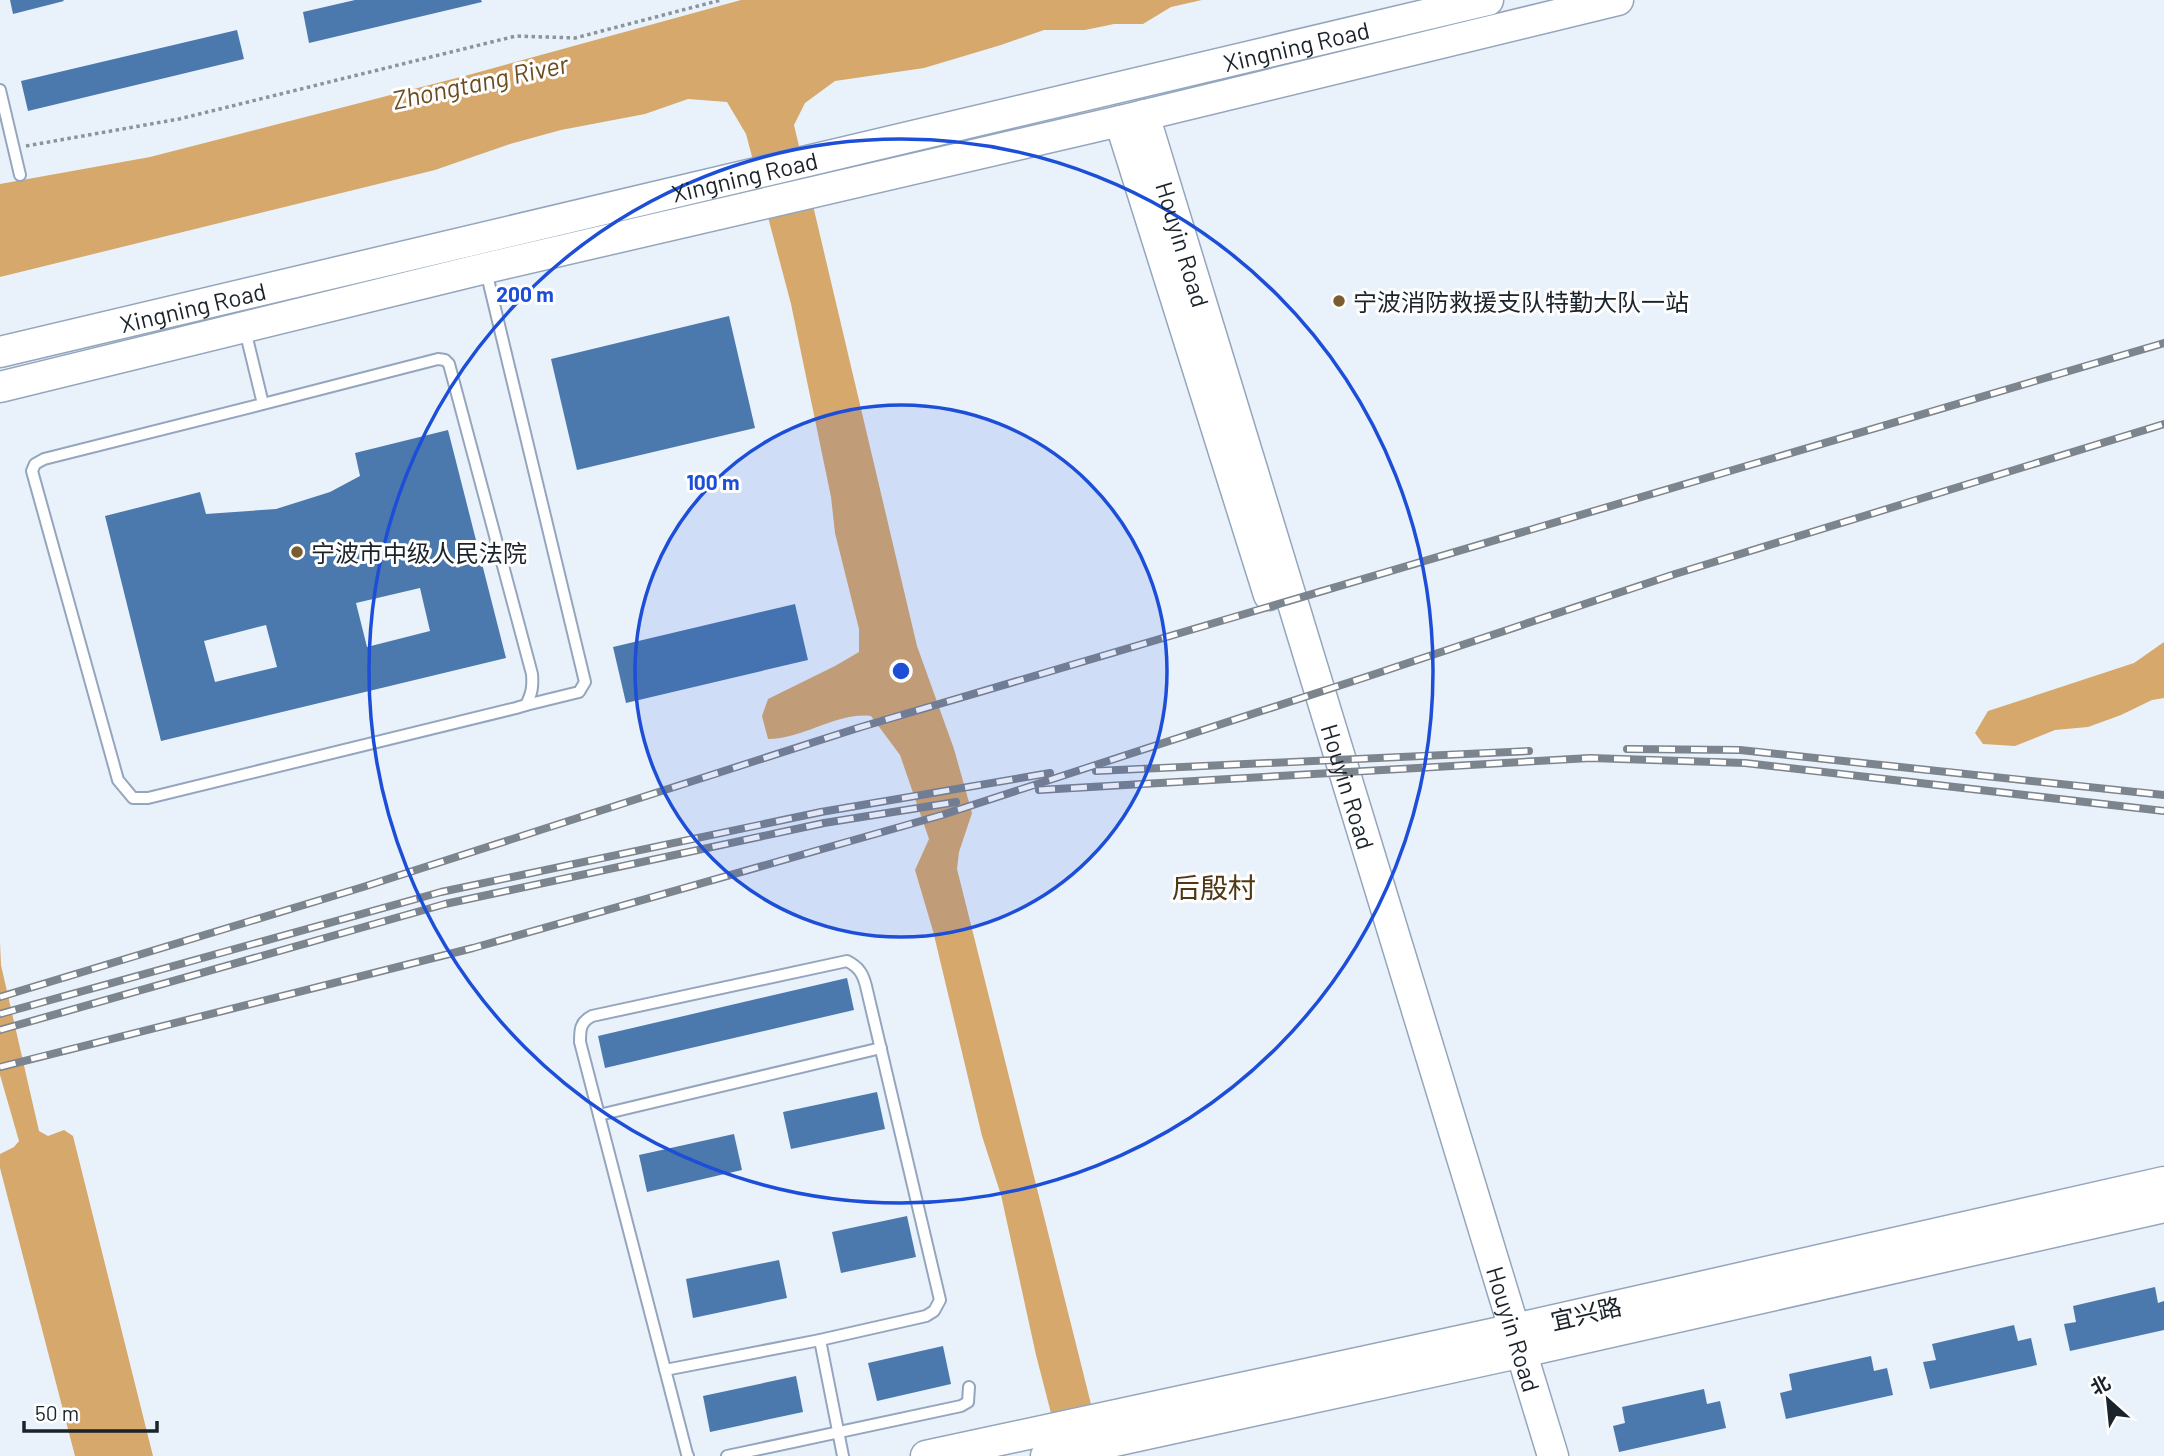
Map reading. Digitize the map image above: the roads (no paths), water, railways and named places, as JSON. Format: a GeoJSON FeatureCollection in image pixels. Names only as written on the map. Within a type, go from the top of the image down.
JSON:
{"type":"FeatureCollection","features":[{"type":"Feature","properties":{"kind":"main road","name":"Xingning Road"},"geometry":{"type":"LineString","coordinates":[[0,352],[1488,0]]}},
{"type":"Feature","properties":{"kind":"main road"},"geometry":{"type":"LineString","coordinates":[[0,387],[486,268],[1132,118],[1554,8],[1601,2]]}},
{"type":"Feature","properties":{"kind":"main road","name":"Houyin Road"},"geometry":{"type":"LineString","coordinates":[[1132,118],[1544,1453]]}},
{"type":"Feature","properties":{"kind":"main road","name":"宜兴路"},"geometry":{"type":"LineString","coordinates":[[1515,1353],[2164,1182]]}},
{"type":"Feature","properties":{"kind":"main road","name":"宜兴路"},"geometry":{"type":"LineString","coordinates":[[926,1456],[1042,1445],[1119,1427],[1515,1353],[2164,1207]]}},
{"type":"Feature","properties":{"kind":"lane"},"geometry":{"type":"LineString","coordinates":[[0,90],[20,175]]}},
{"type":"Feature","properties":{"kind":"lane"},"geometry":{"type":"LineString","coordinates":[[486,268],[585,682],[579,692],[148,799],[133,798],[118,780],[33,471],[36,464],[44,459],[438,359],[445,360],[449,364],[531,674],[533,687],[526,705]]}},
{"type":"Feature","properties":{"kind":"lane"},"geometry":{"type":"LineString","coordinates":[[244,327],[263,404]]}},
{"type":"Feature","properties":{"kind":"lane"},"geometry":{"type":"LineString","coordinates":[[665,1370],[926,1316],[934,1311],[940,1300],[863,974],[847,961],[592,1016],[580,1027],[580,1042],[665,1370],[688,1456]]}},
{"type":"Feature","properties":{"kind":"lane"},"geometry":{"type":"LineString","coordinates":[[599,1115],[881,1048]]}},
{"type":"Feature","properties":{"kind":"lane"},"geometry":{"type":"LineString","coordinates":[[820,1340],[844,1456]]}},
{"type":"Feature","properties":{"kind":"lane"},"geometry":{"type":"LineString","coordinates":[[727,1456],[961,1406],[968,1402],[969,1387]]}},
{"type":"Feature","properties":{"kind":"water","name":"Zhongtang River"},"geometry":{"type":"Polygon","coordinates":[[[741,0],[1202,0],[1171,7],[1143,24],[1114,24],[1085,30],[1044,30],[924,68],[835,81],[805,103],[794,125],[917,646],[954,749],[972,813],[959,852],[957,869],[1104,1456],[1062,1456],[1036,1355],[1001,1195],[982,1136],[933,931],[915,870],[929,839],[900,755],[871,716],[845,718],[794,735],[768,739],[762,716],[768,699],[859,652],[859,629],[835,533],[831,497],[791,304],[746,134],[727,102],[688,99],[645,114],[561,130],[510,144],[435,170],[0,277],[0,184],[150,157],[472,74],[741,0]]]}},
{"type":"Feature","properties":{"kind":"water"},"geometry":{"type":"Polygon","coordinates":[[[2164,642],[2164,698],[2152,700],[2088,727],[2055,730],[2015,746],[1983,744],[1975,733],[1988,711],[2134,663],[2164,642]]]}},
{"type":"Feature","properties":{"kind":"water"},"geometry":{"type":"Polygon","coordinates":[[[0,942],[1,965],[39,1131],[48,1136],[64,1130],[73,1136],[153,1456],[75,1456],[0,1168],[0,1154],[14,1147],[19,1141],[0,1075],[0,942]]]}},
{"type":"Feature","properties":{"kind":"railway"},"geometry":{"type":"LineString","coordinates":[[0,997],[363,887],[861,727],[2164,343]]}},
{"type":"Feature","properties":{"kind":"railway"},"geometry":{"type":"LineString","coordinates":[[0,1067],[473,948],[942,815],[1675,574],[2164,424]]}},
{"type":"Feature","properties":{"kind":"railway"},"geometry":{"type":"LineString","coordinates":[[1627,749],[1740,750],[2164,795]]}},
{"type":"Feature","properties":{"kind":"railway"},"geometry":{"type":"LineString","coordinates":[[1096,771],[1529,751]]}},
{"type":"Feature","properties":{"kind":"railway"},"geometry":{"type":"LineString","coordinates":[[1039,790],[1590,758],[1745,763],[2164,811]]}},
{"type":"Feature","properties":{"kind":"railway"},"geometry":{"type":"LineString","coordinates":[[0,1014],[441,892],[821,812],[1050,773]]}},
{"type":"Feature","properties":{"kind":"railway"},"geometry":{"type":"LineString","coordinates":[[0,1030],[445,904],[824,823],[956,802]]}},
{"type":"Feature","properties":{"kind":"place","name":"宁波消防救援支队特勤大队一站"},"geometry":{"type":"Point","coordinates":[1339,301]}},
{"type":"Feature","properties":{"kind":"place","name":"宁波市中级人民法院"},"geometry":{"type":"Point","coordinates":[297,552]}},
{"type":"Feature","properties":{"kind":"district","name":"后殷村"},"geometry":{"type":"Point","coordinates":[1214,887]}}]}
